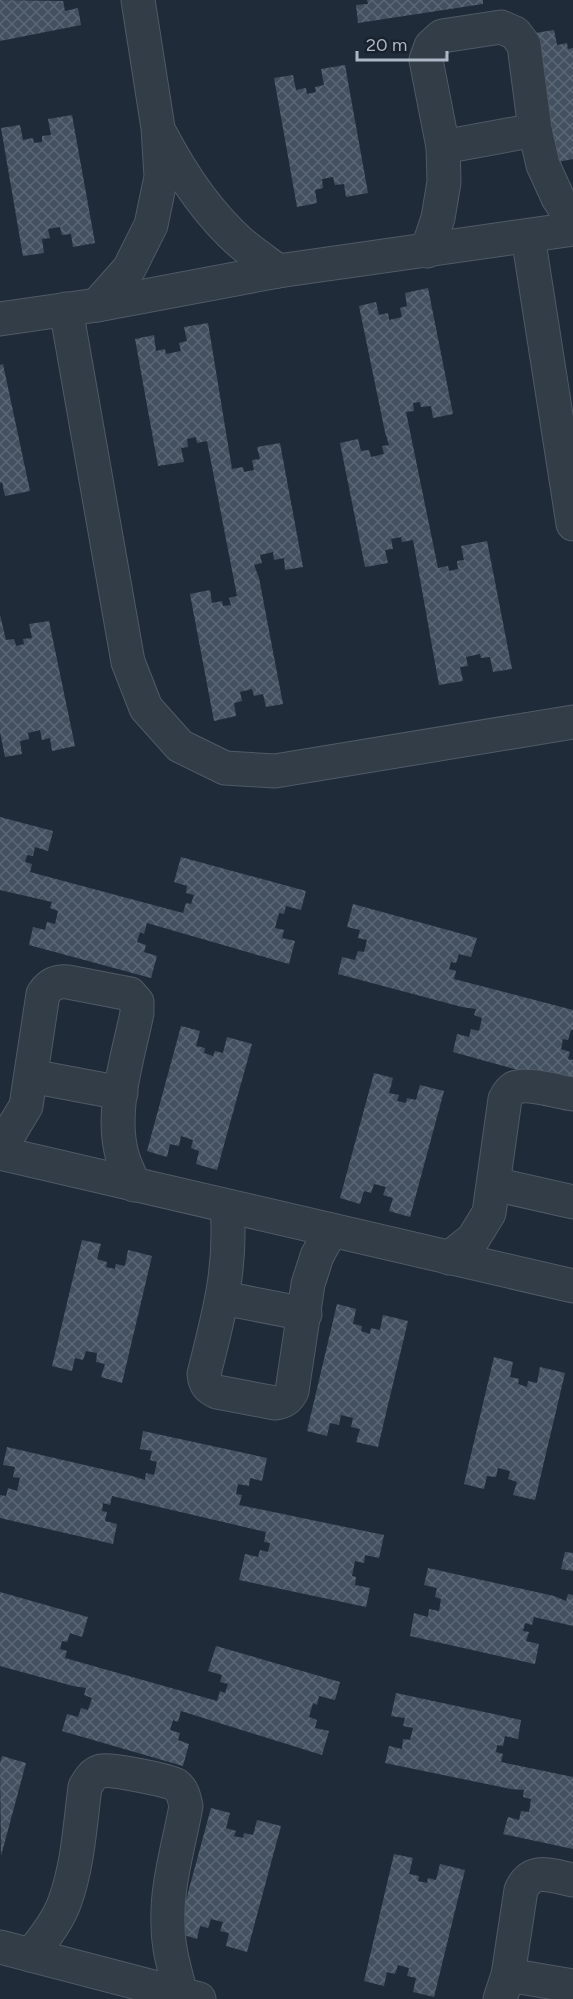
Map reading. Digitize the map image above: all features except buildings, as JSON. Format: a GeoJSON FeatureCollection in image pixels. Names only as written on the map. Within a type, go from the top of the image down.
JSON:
{"type":"FeatureCollection","features":[{"type":"Feature","properties":{"kind":"street"},"geometry":{"type":"LineString","coordinates":[[81,307],[129,269],[151,225],[160,177],[158,128],[138,0]]}},
{"type":"Feature","properties":{"kind":"street"},"geometry":{"type":"LineString","coordinates":[[427,251],[438,218],[444,182],[443,147],[426,60],[431,46],[442,36],[456,33],[501,27],[515,33],[524,45],[535,130],[543,165],[558,198],[573,221]]}},
{"type":"Feature","properties":{"kind":"street"},"geometry":{"type":"LineString","coordinates":[[158,128],[180,170],[208,208],[241,242],[278,272]]}},
{"type":"Feature","properties":{"kind":"street"},"geometry":{"type":"LineString","coordinates":[[443,147],[535,130]]}},
{"type":"Feature","properties":{"kind":"street"},"geometry":{"type":"LineString","coordinates":[[7,310],[81,307],[278,272],[573,229]]}},
{"type":"Feature","properties":{"kind":"street"},"geometry":{"type":"LineString","coordinates":[[528,236],[573,524]]}},
{"type":"Feature","properties":{"kind":"street"},"geometry":{"type":"LineString","coordinates":[[81,307],[128,662],[146,708],[180,746],[225,768],[274,771],[573,722]]}},
{"type":"Feature","properties":{"kind":"street"},"geometry":{"type":"LineString","coordinates":[[0,1140],[11,1131],[26,1106],[43,994],[49,985],[58,981],[120,990],[130,994],[137,1002],[137,1013],[121,1093],[118,1124],[122,1155],[134,1185]]}},
{"type":"Feature","properties":{"kind":"street"},"geometry":{"type":"LineString","coordinates":[[31,1076],[121,1093]]}},
{"type":"Feature","properties":{"kind":"street"},"geometry":{"type":"LineString","coordinates":[[449,1258],[473,1239],[489,1213],[505,1100],[509,1092],[516,1087],[524,1086],[573,1094]]}},
{"type":"Feature","properties":{"kind":"street"},"geometry":{"type":"LineString","coordinates":[[0,1153],[573,1286]]}},
{"type":"Feature","properties":{"kind":"street"},"geometry":{"type":"LineString","coordinates":[[494,1184],[573,1202]]}},
{"type":"Feature","properties":{"kind":"street"},"geometry":{"type":"LineString","coordinates":[[227,1206],[228,1268],[204,1374],[205,1382],[210,1389],[217,1392],[275,1402],[282,1402],[289,1398],[305,1314],[308,1284],[317,1256],[331,1230]]}},
{"type":"Feature","properties":{"kind":"street"},"geometry":{"type":"LineString","coordinates":[[223,1298],[305,1314]]}},
{"type":"Feature","properties":{"kind":"street"},"geometry":{"type":"LineString","coordinates":[[31,1955],[50,1930],[65,1902],[74,1872],[85,1787],[90,1778],[99,1772],[110,1771],[167,1782],[177,1786],[184,1795],[186,1806],[170,1890],[167,1925],[171,1960],[191,1996]]}},
{"type":"Feature","properties":{"kind":"street"},"geometry":{"type":"LineString","coordinates":[[573,1880],[534,1875],[525,1881],[521,1890],[504,1987],[573,1986]]}},
{"type":"Feature","properties":{"kind":"street"},"geometry":{"type":"LineString","coordinates":[[0,1947],[191,1996]]}}]}
